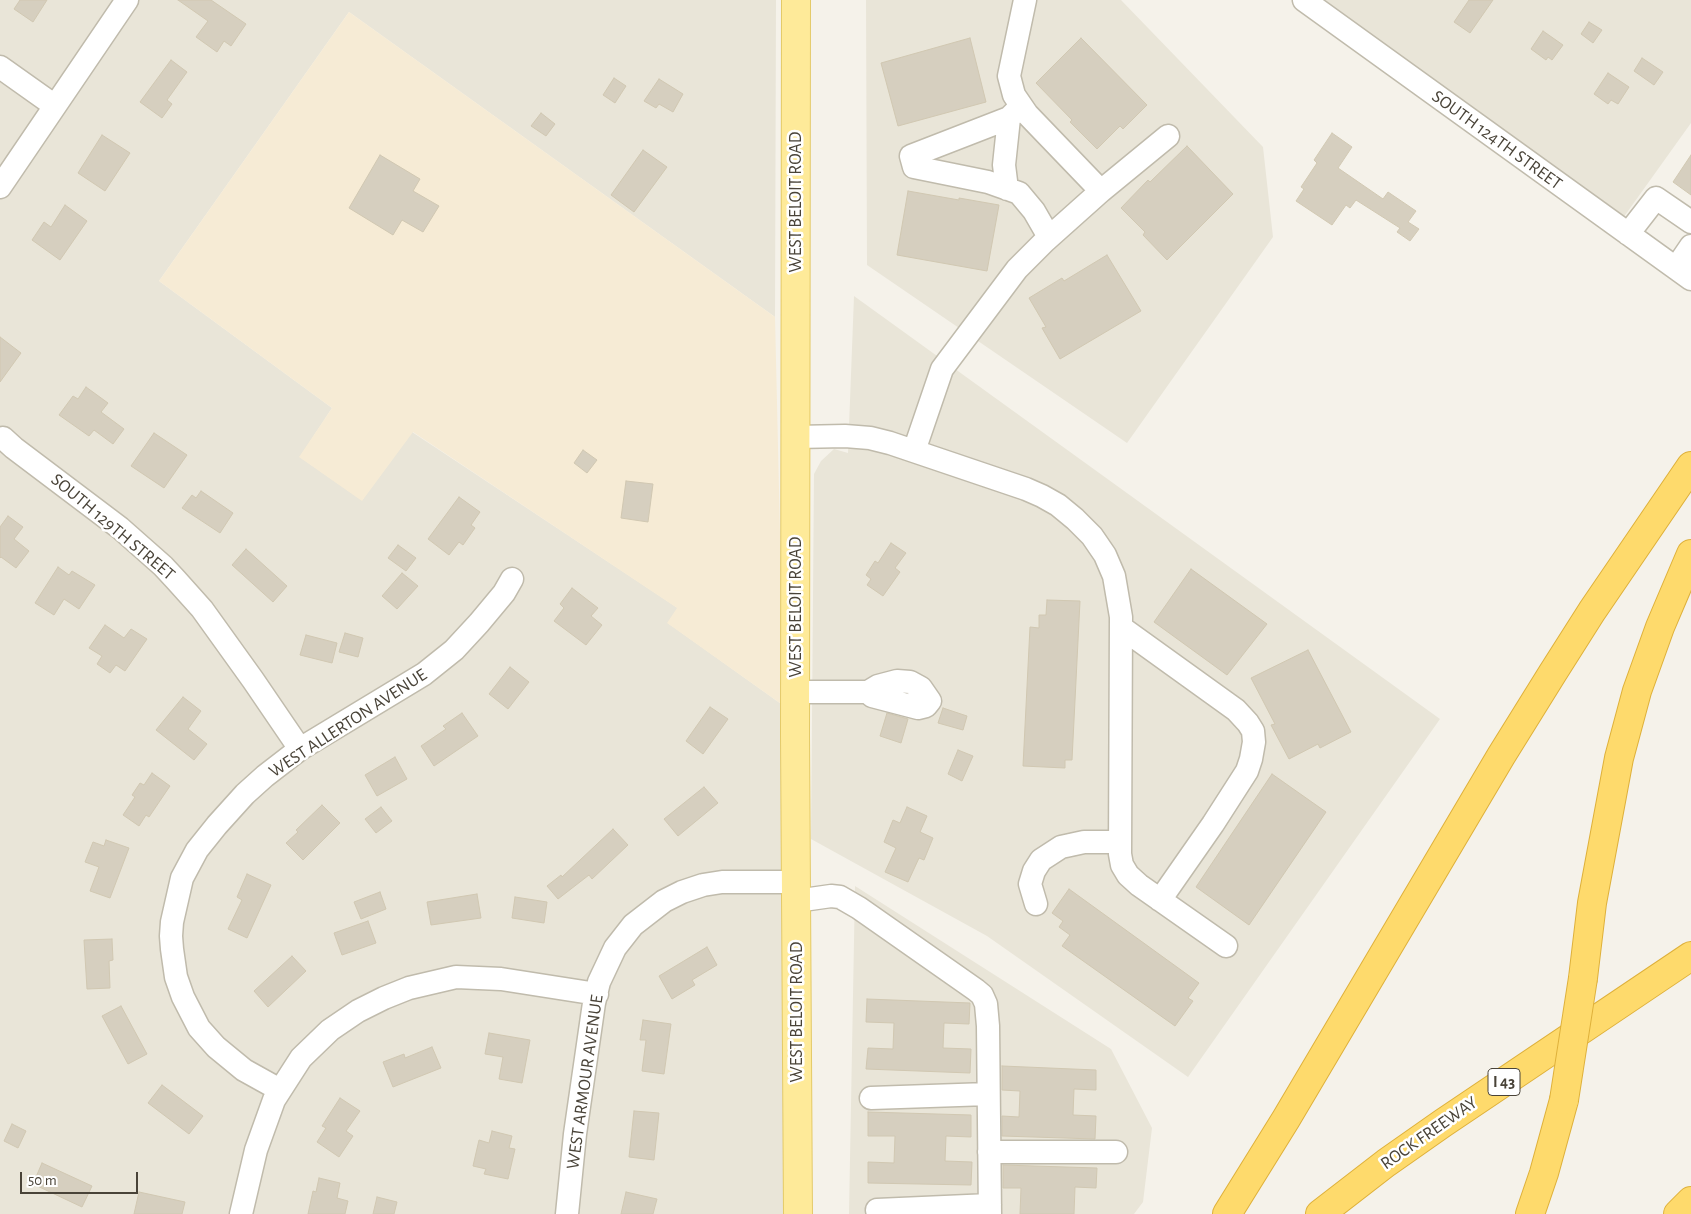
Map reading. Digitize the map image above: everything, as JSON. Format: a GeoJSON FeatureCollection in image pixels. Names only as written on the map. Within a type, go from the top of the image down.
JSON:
{"type":"FeatureCollection","features":[{"type":"Feature","properties":{"kind":"highway"},"geometry":{"type":"LineString","coordinates":[[1227,1214],[1296,1102],[1501,756],[1608,586],[1691,466]]}},
{"type":"Feature","properties":{"kind":"highway"},"geometry":{"type":"LineString","coordinates":[[1530,1214],[1544,1173],[1564,1100],[1583,978],[1592,903],[1619,758],[1640,682],[1660,627],[1691,554]]}},
{"type":"Feature","properties":{"kind":"highway","name":"ROCK FREEWAY"},"geometry":{"type":"LineString","coordinates":[[1320,1214],[1386,1163],[1443,1123],[1691,956]]}},
{"type":"Feature","properties":{"kind":"highway"},"geometry":{"type":"LineString","coordinates":[[1678,1214],[1691,1201]]}},
{"type":"Feature","properties":{"kind":"main road","name":"WEST BELOIT ROAD"},"geometry":{"type":"LineString","coordinates":[[796,0],[798,1214]]}},
{"type":"Feature","properties":{"kind":"street"},"geometry":{"type":"LineString","coordinates":[[0,187],[127,0]]}},
{"type":"Feature","properties":{"kind":"street"},"geometry":{"type":"LineString","coordinates":[[1007,189],[1004,165],[1015,112],[1014,95],[1009,76],[1025,0]]}},
{"type":"Feature","properties":{"kind":"street","name":"SOUTH 124TH STREET"},"geometry":{"type":"LineString","coordinates":[[1304,0],[1683,274]]}},
{"type":"Feature","properties":{"kind":"street"},"geometry":{"type":"LineString","coordinates":[[0,67],[55,106]]}},
{"type":"Feature","properties":{"kind":"street"},"geometry":{"type":"LineString","coordinates":[[1015,112],[911,156],[914,167],[988,182],[1019,194],[1034,211],[1049,237]]}},
{"type":"Feature","properties":{"kind":"street"},"geometry":{"type":"LineString","coordinates":[[1015,112],[1101,191]]}},
{"type":"Feature","properties":{"kind":"street"},"geometry":{"type":"LineString","coordinates":[[914,451],[942,369],[1017,269],[1049,237],[1101,191],[1168,136]]}},
{"type":"Feature","properties":{"kind":"street"},"geometry":{"type":"LineString","coordinates":[[1628,234],[1656,198],[1691,222]]}},
{"type":"Feature","properties":{"kind":"street"},"geometry":{"type":"LineString","coordinates":[[1683,274],[1691,246]]}},
{"type":"Feature","properties":{"kind":"street"},"geometry":{"type":"LineString","coordinates":[[796,437],[845,436],[870,438],[914,451],[1026,489],[1058,504],[1092,536],[1105,555],[1114,576],[1122,628],[1120,842],[1122,865],[1128,876],[1226,946]]}},
{"type":"Feature","properties":{"kind":"street","name":"SOUTH 129TH STREET"},"geometry":{"type":"LineString","coordinates":[[3,438],[120,528],[163,566],[208,617],[254,680],[300,749]]}},
{"type":"Feature","properties":{"kind":"street","name":"WEST ALLERTON AVENUE"},"geometry":{"type":"LineString","coordinates":[[280,1090],[232,1062],[199,1028],[183,998],[176,977],[172,949],[172,928],[179,887],[187,867],[197,850],[244,794],[300,749],[424,674],[454,650],[480,624],[512,580]]}},
{"type":"Feature","properties":{"kind":"street"},"geometry":{"type":"LineString","coordinates":[[1122,628],[1236,710],[1248,722],[1253,731],[1254,742],[1247,771],[1160,900]]}},
{"type":"Feature","properties":{"kind":"street"},"geometry":{"type":"LineString","coordinates":[[796,692],[868,692]]}},
{"type":"Feature","properties":{"kind":"street"},"geometry":{"type":"LineString","coordinates":[[1036,904],[1030,884],[1034,871],[1041,860],[1061,847],[1084,842],[1120,842]]}},
{"type":"Feature","properties":{"kind":"street","name":"WEST ARMOUR AVENUE"},"geometry":{"type":"LineString","coordinates":[[567,1214],[575,1134],[599,982],[615,948],[634,925],[664,901],[682,892],[703,885],[722,882],[840,897],[859,908],[982,995],[987,1011],[990,1209]]}},
{"type":"Feature","properties":{"kind":"street"},"geometry":{"type":"LineString","coordinates":[[241,1214],[256,1150],[280,1090],[301,1058],[330,1030],[358,1011],[409,988],[444,979],[477,977],[511,980],[596,994]]}},
{"type":"Feature","properties":{"kind":"street"},"geometry":{"type":"LineString","coordinates":[[871,1098],[988,1094]]}},
{"type":"Feature","properties":{"kind":"street"},"geometry":{"type":"LineString","coordinates":[[989,1152],[1116,1152]]}},
{"type":"Feature","properties":{"kind":"street"},"geometry":{"type":"LineString","coordinates":[[877,1210],[990,1209]]}},
{"type":"Feature","properties":{"kind":"shaded area"},"geometry":{"type":"Polygon","coordinates":[[[0,0],[776,0],[775,317],[349,12],[159,281],[332,408],[300,457],[362,500],[412,432],[678,608],[668,623],[784,706],[781,796],[786,1214],[0,1214],[0,0]]]}},
{"type":"Feature","properties":{"kind":"shaded area"},"geometry":{"type":"Polygon","coordinates":[[[866,0],[1121,0],[1263,147],[1273,237],[1127,443],[867,265],[866,0]]]}},
{"type":"Feature","properties":{"kind":"shaded area"},"geometry":{"type":"Polygon","coordinates":[[[1321,0],[1691,0],[1691,123],[1623,218],[1321,0]]]}},
{"type":"Feature","properties":{"kind":"shaded area"},"geometry":{"type":"Polygon","coordinates":[[[349,12],[775,317],[784,706],[667,623],[677,608],[413,432],[362,501],[299,457],[332,408],[159,281],[349,12]]]}},
{"type":"Feature","properties":{"kind":"shaded area"},"geometry":{"type":"Polygon","coordinates":[[[854,296],[1440,719],[1188,1077],[987,936],[811,839],[814,474],[821,461],[834,449],[848,453],[854,296]]]}},
{"type":"Feature","properties":{"kind":"shaded area"},"geometry":{"type":"Polygon","coordinates":[[[855,886],[1111,1049],[1152,1128],[1143,1202],[1134,1214],[849,1214],[855,886]]]}},
{"type":"Feature","properties":{"kind":"building"},"geometry":{"type":"Polygon","coordinates":[[[20,0],[47,0],[33,22],[14,9],[20,0]]]}},
{"type":"Feature","properties":{"kind":"building"},"geometry":{"type":"Polygon","coordinates":[[[178,0],[211,0],[246,24],[231,46],[224,41],[217,52],[196,37],[208,21],[178,0]]]}},
{"type":"Feature","properties":{"kind":"building"},"geometry":{"type":"Polygon","coordinates":[[[1469,0],[1493,0],[1470,33],[1454,22],[1469,0]]]}},
{"type":"Feature","properties":{"kind":"building"},"geometry":{"type":"Polygon","coordinates":[[[1589,22],[1602,30],[1593,43],[1581,34],[1589,22]]]}},
{"type":"Feature","properties":{"kind":"building"},"geometry":{"type":"Polygon","coordinates":[[[1543,31],[1563,45],[1552,60],[1548,57],[1546,60],[1531,49],[1543,31]]]}},
{"type":"Feature","properties":{"kind":"building"},"geometry":{"type":"Polygon","coordinates":[[[970,38],[986,102],[898,126],[881,63],[970,38]]]}},
{"type":"Feature","properties":{"kind":"building"},"geometry":{"type":"Polygon","coordinates":[[[1081,38],[1147,105],[1123,129],[1120,126],[1097,149],[1070,122],[1072,120],[1036,83],[1081,38]]]}},
{"type":"Feature","properties":{"kind":"building"},"geometry":{"type":"Polygon","coordinates":[[[1642,58],[1663,72],[1654,85],[1634,71],[1642,58]]]}},
{"type":"Feature","properties":{"kind":"building"},"geometry":{"type":"Polygon","coordinates":[[[171,60],[187,72],[167,100],[172,104],[162,118],[140,102],[171,60]]]}},
{"type":"Feature","properties":{"kind":"building"},"geometry":{"type":"Polygon","coordinates":[[[1608,73],[1629,87],[1618,104],[1611,100],[1608,104],[1594,94],[1608,73]]]}},
{"type":"Feature","properties":{"kind":"building"},"geometry":{"type":"Polygon","coordinates":[[[614,78],[626,86],[615,103],[603,95],[614,78]]]}},
{"type":"Feature","properties":{"kind":"building"},"geometry":{"type":"Polygon","coordinates":[[[659,79],[683,94],[673,112],[659,104],[656,108],[644,101],[659,79]]]}},
{"type":"Feature","properties":{"kind":"building"},"geometry":{"type":"Polygon","coordinates":[[[541,113],[555,124],[546,136],[531,126],[541,113]]]}},
{"type":"Feature","properties":{"kind":"building"},"geometry":{"type":"Polygon","coordinates":[[[1332,133],[1352,147],[1338,168],[1383,199],[1388,192],[1416,211],[1408,222],[1419,229],[1410,241],[1397,232],[1400,228],[1356,200],[1350,208],[1346,205],[1332,225],[1296,201],[1304,189],[1301,187],[1317,163],[1314,160],[1332,133]]]}},
{"type":"Feature","properties":{"kind":"building"},"geometry":{"type":"Polygon","coordinates":[[[102,135],[130,153],[105,191],[78,173],[102,135]]]}},
{"type":"Feature","properties":{"kind":"building"},"geometry":{"type":"Polygon","coordinates":[[[1187,146],[1233,194],[1167,260],[1143,235],[1145,232],[1121,208],[1148,180],[1150,182],[1187,146]]]}},
{"type":"Feature","properties":{"kind":"building"},"geometry":{"type":"Polygon","coordinates":[[[643,150],[667,167],[634,212],[611,195],[643,150]]]}},
{"type":"Feature","properties":{"kind":"building"},"geometry":{"type":"Polygon","coordinates":[[[380,155],[420,179],[413,191],[439,206],[423,232],[402,220],[393,235],[349,208],[380,155]]]}},
{"type":"Feature","properties":{"kind":"building"},"geometry":{"type":"Polygon","coordinates":[[[1691,155],[1691,195],[1673,182],[1691,155]]]}},
{"type":"Feature","properties":{"kind":"building"},"geometry":{"type":"Polygon","coordinates":[[[908,191],[999,205],[987,271],[897,255],[908,191]]]}},
{"type":"Feature","properties":{"kind":"building"},"geometry":{"type":"Polygon","coordinates":[[[65,205],[87,221],[60,260],[32,240],[44,222],[51,227],[65,205]]]}},
{"type":"Feature","properties":{"kind":"building"},"geometry":{"type":"Polygon","coordinates":[[[1107,255],[1141,311],[1060,359],[1042,328],[1046,327],[1029,298],[1062,278],[1064,281],[1107,255]]]}},
{"type":"Feature","properties":{"kind":"building"},"geometry":{"type":"Polygon","coordinates":[[[0,337],[21,353],[0,382],[0,337]]]}},
{"type":"Feature","properties":{"kind":"building"},"geometry":{"type":"Polygon","coordinates":[[[86,387],[108,403],[101,412],[124,429],[113,444],[94,430],[89,436],[59,415],[73,396],[78,399],[86,387]]]}},
{"type":"Feature","properties":{"kind":"building"},"geometry":{"type":"Polygon","coordinates":[[[154,433],[187,455],[164,488],[131,466],[154,433]]]}},
{"type":"Feature","properties":{"kind":"building"},"geometry":{"type":"Polygon","coordinates":[[[583,450],[597,460],[587,473],[574,463],[583,450]]]}},
{"type":"Feature","properties":{"kind":"building"},"geometry":{"type":"Polygon","coordinates":[[[626,481],[653,484],[648,522],[621,518],[626,481]]]}},
{"type":"Feature","properties":{"kind":"building"},"geometry":{"type":"Polygon","coordinates":[[[201,491],[233,513],[220,533],[182,508],[192,495],[196,498],[201,491]]]}},
{"type":"Feature","properties":{"kind":"building"},"geometry":{"type":"Polygon","coordinates":[[[459,497],[480,512],[471,525],[475,528],[463,545],[459,542],[449,555],[428,539],[459,497]]]}},
{"type":"Feature","properties":{"kind":"building"},"geometry":{"type":"Polygon","coordinates":[[[8,516],[23,527],[14,539],[29,551],[16,568],[0,558],[0,527],[8,516]]]}},
{"type":"Feature","properties":{"kind":"building"},"geometry":{"type":"Polygon","coordinates":[[[891,543],[906,553],[895,568],[900,572],[883,596],[867,585],[871,579],[866,575],[875,561],[878,563],[891,543]]]}},
{"type":"Feature","properties":{"kind":"building"},"geometry":{"type":"Polygon","coordinates":[[[398,545],[416,558],[406,571],[388,558],[398,545]]]}},
{"type":"Feature","properties":{"kind":"building"},"geometry":{"type":"Polygon","coordinates":[[[246,549],[287,586],[273,602],[232,565],[246,549]]]}},
{"type":"Feature","properties":{"kind":"building"},"geometry":{"type":"Polygon","coordinates":[[[58,567],[69,575],[72,571],[95,585],[79,609],[64,599],[54,615],[35,603],[58,567]]]}},
{"type":"Feature","properties":{"kind":"building"},"geometry":{"type":"Polygon","coordinates":[[[1191,569],[1267,624],[1227,675],[1154,622],[1191,569]]]}},
{"type":"Feature","properties":{"kind":"building"},"geometry":{"type":"Polygon","coordinates":[[[402,573],[418,586],[397,609],[382,596],[402,573]]]}},
{"type":"Feature","properties":{"kind":"building"},"geometry":{"type":"Polygon","coordinates":[[[572,588],[598,608],[591,616],[602,625],[586,645],[554,621],[564,608],[560,604],[572,588]]]}},
{"type":"Feature","properties":{"kind":"building"},"geometry":{"type":"Polygon","coordinates":[[[1047,600],[1080,601],[1072,760],[1065,760],[1065,768],[1023,766],[1030,627],[1039,628],[1039,615],[1046,615],[1047,600]]]}},
{"type":"Feature","properties":{"kind":"building"},"geometry":{"type":"Polygon","coordinates":[[[105,625],[124,638],[131,629],[147,639],[125,671],[116,665],[110,673],[97,664],[102,656],[89,648],[105,625]]]}},
{"type":"Feature","properties":{"kind":"building"},"geometry":{"type":"Polygon","coordinates":[[[345,633],[363,638],[358,657],[339,652],[345,633]]]}},
{"type":"Feature","properties":{"kind":"building"},"geometry":{"type":"Polygon","coordinates":[[[306,635],[337,643],[332,663],[300,655],[306,635]]]}},
{"type":"Feature","properties":{"kind":"building"},"geometry":{"type":"Polygon","coordinates":[[[1308,650],[1351,732],[1320,748],[1318,744],[1289,759],[1271,725],[1275,724],[1251,678],[1308,650]]]}},
{"type":"Feature","properties":{"kind":"building"},"geometry":{"type":"Polygon","coordinates":[[[510,667],[529,682],[508,709],[489,694],[510,667]]]}},
{"type":"Feature","properties":{"kind":"building"},"geometry":{"type":"Polygon","coordinates":[[[183,697],[201,711],[188,729],[207,744],[194,760],[156,730],[183,697]]]}},
{"type":"Feature","properties":{"kind":"building"},"geometry":{"type":"Polygon","coordinates":[[[710,707],[728,719],[703,754],[686,741],[710,707]]]}},
{"type":"Feature","properties":{"kind":"building"},"geometry":{"type":"Polygon","coordinates":[[[943,708],[967,716],[963,730],[938,723],[943,708]]]}},
{"type":"Feature","properties":{"kind":"building"},"geometry":{"type":"Polygon","coordinates":[[[462,713],[478,736],[434,766],[421,746],[446,729],[443,726],[462,713]]]}},
{"type":"Feature","properties":{"kind":"building"},"geometry":{"type":"Polygon","coordinates":[[[887,713],[908,719],[901,743],[880,736],[887,713]]]}},
{"type":"Feature","properties":{"kind":"building"},"geometry":{"type":"Polygon","coordinates":[[[958,750],[973,756],[962,781],[948,774],[958,750]]]}},
{"type":"Feature","properties":{"kind":"building"},"geometry":{"type":"Polygon","coordinates":[[[395,757],[407,779],[377,796],[365,775],[395,757]]]}},
{"type":"Feature","properties":{"kind":"building"},"geometry":{"type":"Polygon","coordinates":[[[152,773],[170,786],[149,817],[146,815],[139,826],[123,815],[135,797],[132,795],[140,783],[144,785],[152,773]]]}},
{"type":"Feature","properties":{"kind":"building"},"geometry":{"type":"Polygon","coordinates":[[[1272,774],[1326,812],[1249,925],[1196,887],[1272,774]]]}},
{"type":"Feature","properties":{"kind":"building"},"geometry":{"type":"Polygon","coordinates":[[[704,787],[718,803],[678,836],[664,819],[704,787]]]}},
{"type":"Feature","properties":{"kind":"building"},"geometry":{"type":"Polygon","coordinates":[[[322,805],[340,823],[303,860],[286,843],[298,832],[296,830],[322,805]]]}},
{"type":"Feature","properties":{"kind":"building"},"geometry":{"type":"Polygon","coordinates":[[[381,807],[392,821],[376,833],[365,819],[381,807]]]}},
{"type":"Feature","properties":{"kind":"building"},"geometry":{"type":"Polygon","coordinates":[[[907,807],[927,816],[920,832],[933,838],[924,860],[919,858],[908,882],[885,872],[896,848],[884,842],[893,820],[900,823],[907,807]]]}},
{"type":"Feature","properties":{"kind":"building"},"geometry":{"type":"Polygon","coordinates":[[[613,829],[628,845],[592,879],[589,875],[558,899],[547,886],[561,875],[562,877],[613,829]]]}},
{"type":"Feature","properties":{"kind":"building"},"geometry":{"type":"Polygon","coordinates":[[[106,840],[129,848],[110,898],[90,891],[99,867],[85,862],[93,842],[104,846],[106,840]]]}},
{"type":"Feature","properties":{"kind":"building"},"geometry":{"type":"Polygon","coordinates":[[[247,874],[271,885],[247,938],[228,929],[242,900],[237,897],[247,874]]]}},
{"type":"Feature","properties":{"kind":"building"},"geometry":{"type":"Polygon","coordinates":[[[1069,889],[1199,983],[1188,998],[1193,1001],[1175,1026],[1062,946],[1070,935],[1059,927],[1063,921],[1052,913],[1069,889]]]}},
{"type":"Feature","properties":{"kind":"building"},"geometry":{"type":"Polygon","coordinates":[[[380,892],[386,909],[361,919],[354,902],[380,892]]]}},
{"type":"Feature","properties":{"kind":"building"},"geometry":{"type":"Polygon","coordinates":[[[477,894],[481,918],[431,925],[427,902],[477,894]]]}},
{"type":"Feature","properties":{"kind":"building"},"geometry":{"type":"Polygon","coordinates":[[[515,897],[547,902],[544,923],[512,918],[515,897]]]}},
{"type":"Feature","properties":{"kind":"building"},"geometry":{"type":"Polygon","coordinates":[[[368,921],[376,943],[342,955],[334,933],[368,921]]]}},
{"type":"Feature","properties":{"kind":"building"},"geometry":{"type":"Polygon","coordinates":[[[112,939],[113,960],[109,961],[110,988],[87,989],[84,940],[112,939]]]}},
{"type":"Feature","properties":{"kind":"building"},"geometry":{"type":"Polygon","coordinates":[[[707,947],[717,965],[692,980],[695,985],[672,999],[659,976],[707,947]]]}},
{"type":"Feature","properties":{"kind":"building"},"geometry":{"type":"Polygon","coordinates":[[[292,956],[306,971],[268,1007],[254,991],[292,956]]]}},
{"type":"Feature","properties":{"kind":"building"},"geometry":{"type":"Polygon","coordinates":[[[867,999],[970,1003],[969,1024],[944,1023],[943,1048],[971,1049],[970,1073],[866,1069],[868,1048],[893,1049],[894,1023],[866,1022],[867,999]]]}},
{"type":"Feature","properties":{"kind":"building"},"geometry":{"type":"Polygon","coordinates":[[[121,1006],[147,1054],[128,1064],[102,1016],[121,1006]]]}},
{"type":"Feature","properties":{"kind":"building"},"geometry":{"type":"Polygon","coordinates":[[[643,1020],[671,1024],[664,1074],[642,1071],[646,1040],[640,1040],[643,1020]]]}},
{"type":"Feature","properties":{"kind":"building"},"geometry":{"type":"Polygon","coordinates":[[[489,1033],[530,1040],[522,1083],[499,1079],[503,1057],[485,1054],[489,1033]]]}},
{"type":"Feature","properties":{"kind":"building"},"geometry":{"type":"Polygon","coordinates":[[[432,1047],[441,1068],[393,1087],[383,1062],[404,1054],[405,1058],[432,1047]]]}},
{"type":"Feature","properties":{"kind":"building"},"geometry":{"type":"Polygon","coordinates":[[[1002,1066],[1096,1070],[1096,1090],[1074,1089],[1073,1115],[1096,1116],[1095,1139],[1002,1136],[1002,1116],[1019,1117],[1020,1091],[1002,1090],[1002,1066]]]}},
{"type":"Feature","properties":{"kind":"building"},"geometry":{"type":"Polygon","coordinates":[[[162,1085],[203,1116],[189,1134],[148,1103],[162,1085]]]}},
{"type":"Feature","properties":{"kind":"building"},"geometry":{"type":"Polygon","coordinates":[[[340,1098],[360,1111],[346,1131],[353,1136],[339,1157],[317,1142],[326,1128],[322,1126],[340,1098]]]}},
{"type":"Feature","properties":{"kind":"building"},"geometry":{"type":"Polygon","coordinates":[[[634,1111],[659,1113],[654,1160],[629,1157],[634,1111]]]}},
{"type":"Feature","properties":{"kind":"building"},"geometry":{"type":"Polygon","coordinates":[[[868,1112],[971,1115],[971,1137],[946,1136],[945,1161],[972,1162],[971,1185],[868,1183],[868,1162],[894,1163],[895,1136],[868,1136],[868,1112]]]}},
{"type":"Feature","properties":{"kind":"building"},"geometry":{"type":"Polygon","coordinates":[[[12,1124],[26,1131],[18,1148],[4,1141],[12,1124]]]}},
{"type":"Feature","properties":{"kind":"building"},"geometry":{"type":"Polygon","coordinates":[[[492,1131],[512,1136],[509,1148],[515,1149],[508,1179],[484,1174],[486,1169],[473,1166],[479,1140],[489,1143],[492,1131]]]}},
{"type":"Feature","properties":{"kind":"building"},"geometry":{"type":"Polygon","coordinates":[[[42,1163],[92,1186],[82,1207],[33,1184],[42,1163]]]}},
{"type":"Feature","properties":{"kind":"building"},"geometry":{"type":"Polygon","coordinates":[[[1003,1165],[1097,1168],[1096,1188],[1075,1187],[1074,1214],[1020,1214],[1021,1188],[1003,1188],[1003,1165]]]}},
{"type":"Feature","properties":{"kind":"building"},"geometry":{"type":"Polygon","coordinates":[[[319,1178],[340,1183],[337,1198],[348,1201],[345,1214],[308,1214],[313,1191],[316,1192],[319,1178]]]}},
{"type":"Feature","properties":{"kind":"building"},"geometry":{"type":"Polygon","coordinates":[[[139,1192],[185,1202],[182,1214],[134,1214],[139,1192]]]}},
{"type":"Feature","properties":{"kind":"building"},"geometry":{"type":"Polygon","coordinates":[[[626,1192],[657,1199],[653,1214],[621,1214],[626,1192]]]}},
{"type":"Feature","properties":{"kind":"building"},"geometry":{"type":"Polygon","coordinates":[[[377,1197],[397,1202],[394,1214],[373,1214],[377,1197]]]}}]}
